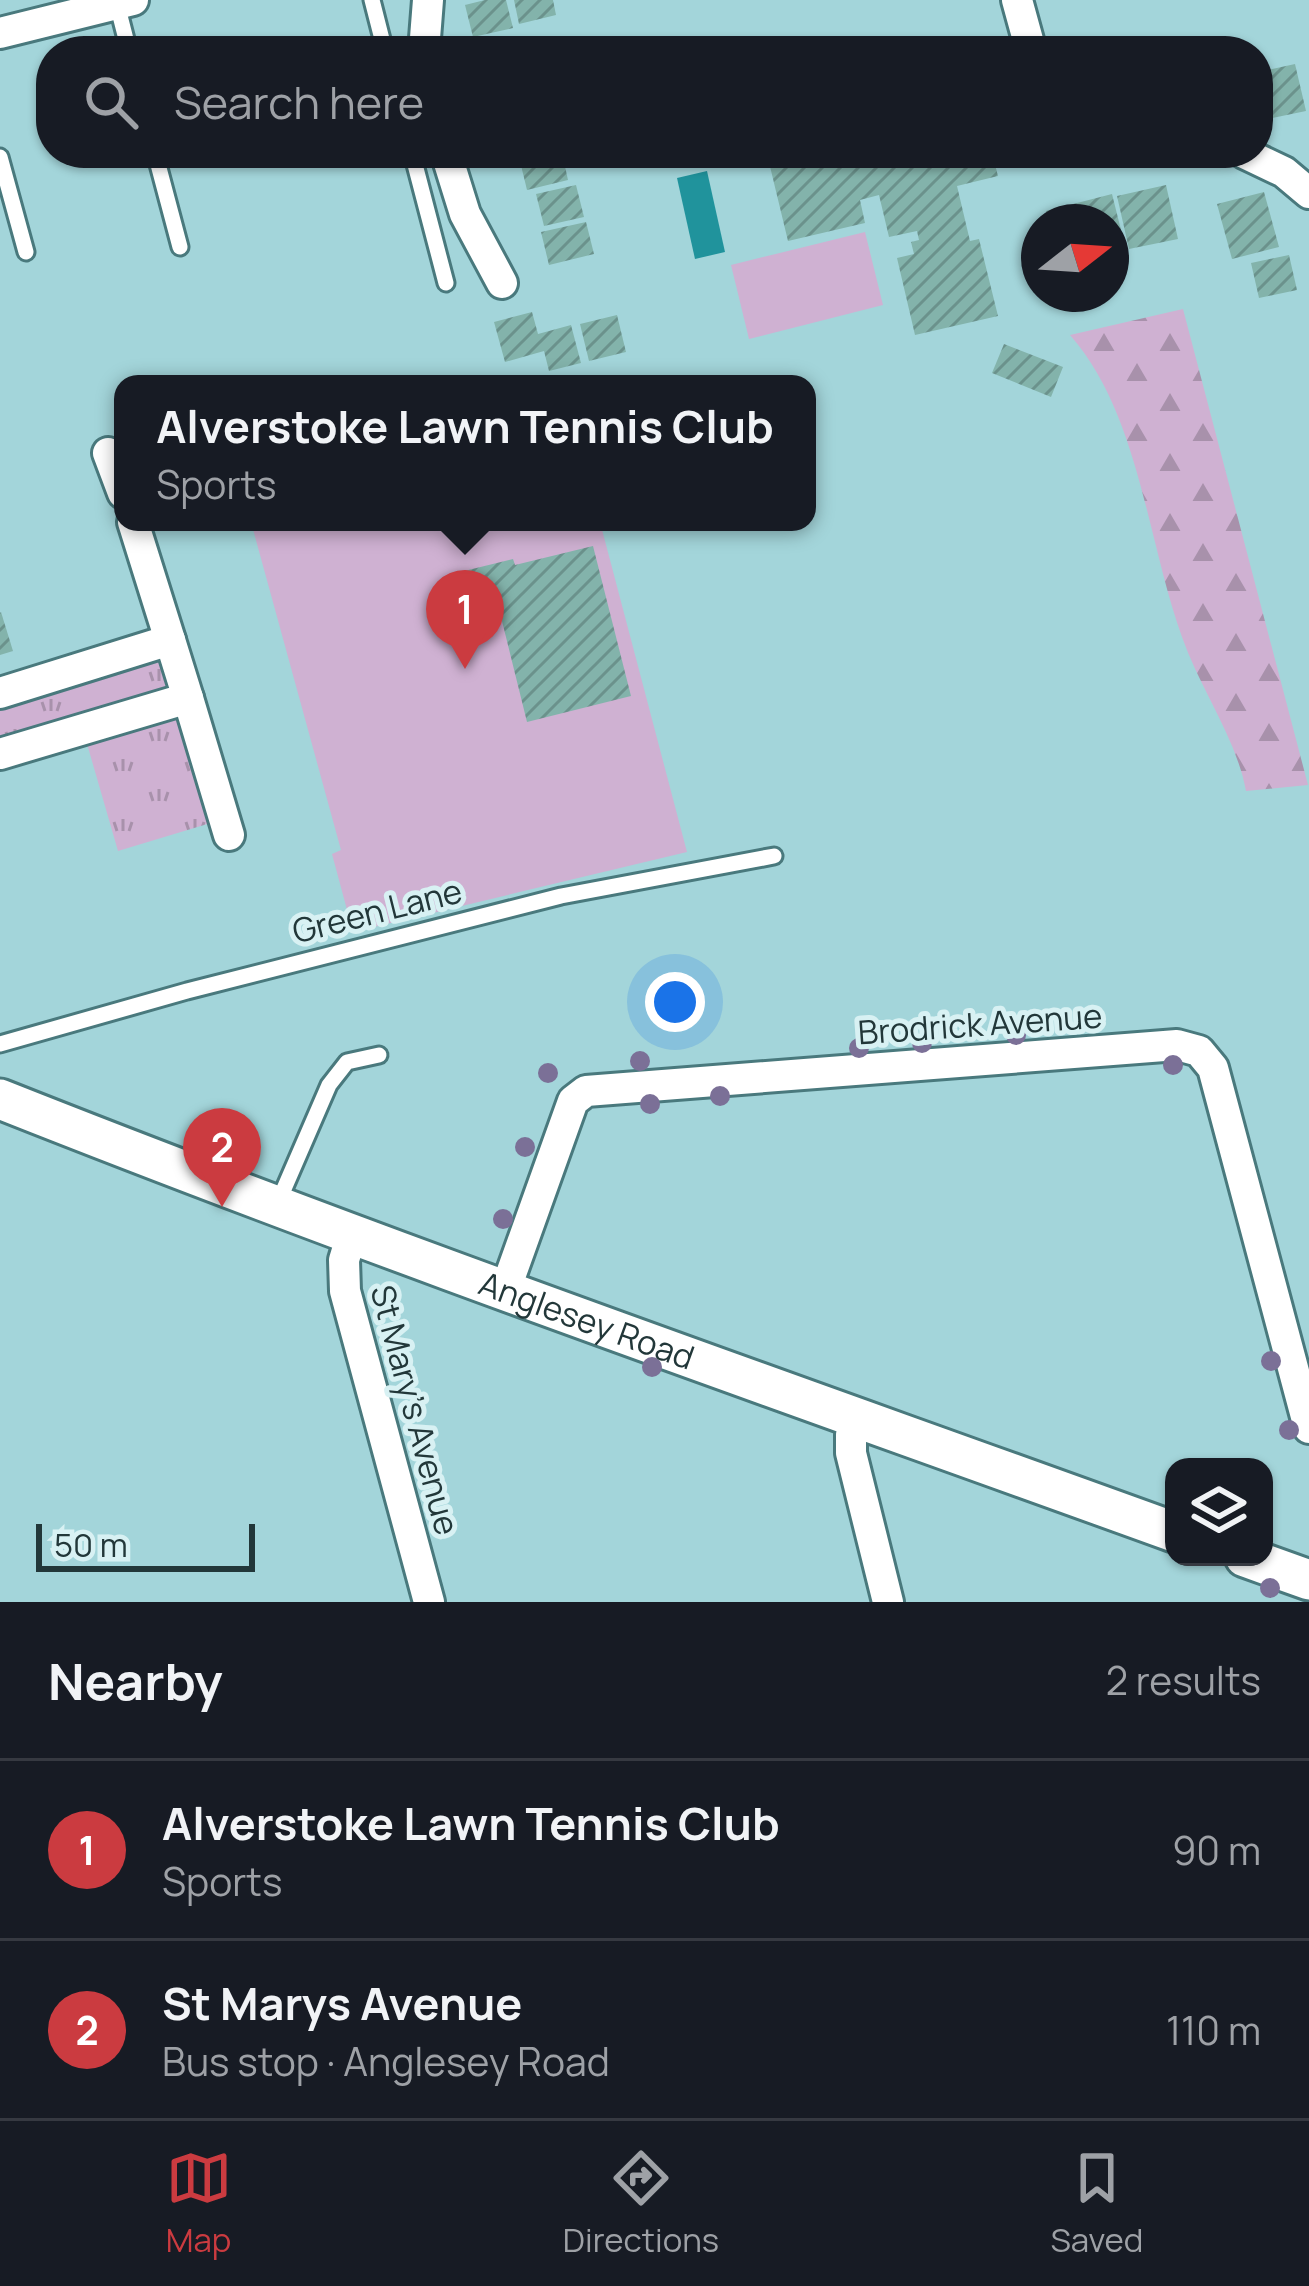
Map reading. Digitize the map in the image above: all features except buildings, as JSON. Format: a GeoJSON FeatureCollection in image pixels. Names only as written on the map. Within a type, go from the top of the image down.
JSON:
{"type":"FeatureCollection","features":[{"type":"Feature","properties":{"kind":"street"},"geometry":{"type":"LineString","coordinates":[[425,36],[428,0]]}},
{"type":"Feature","properties":{"kind":"street"},"geometry":{"type":"LineString","coordinates":[[1017,0],[1027,36]]}},
{"type":"Feature","properties":{"kind":"street"},"geometry":{"type":"LineString","coordinates":[[0,33],[125,2]]}},
{"type":"Feature","properties":{"kind":"street"},"geometry":{"type":"LineString","coordinates":[[1273,166],[1308,190]]}},
{"type":"Feature","properties":{"kind":"street"},"geometry":{"type":"LineString","coordinates":[[451,168],[465,214],[502,283]]}},
{"type":"Feature","properties":{"kind":"street"},"geometry":{"type":"LineString","coordinates":[[108,453],[114,469]]}},
{"type":"Feature","properties":{"kind":"street"},"geometry":{"type":"LineString","coordinates":[[137,531],[229,835]]}},
{"type":"Feature","properties":{"kind":"street"},"geometry":{"type":"LineString","coordinates":[[0,693],[170,640]]}},
{"type":"Feature","properties":{"kind":"street"},"geometry":{"type":"LineString","coordinates":[[0,754],[188,698]]}},
{"type":"Feature","properties":{"kind":"street","name":"Brodrick Avenue"},"geometry":{"type":"LineString","coordinates":[[506,1288],[573,1101],[586,1091],[1177,1045],[1198,1051],[1213,1068],[1309,1428]]}},
{"type":"Feature","properties":{"kind":"street","name":"Anglesey Road"},"geometry":{"type":"LineString","coordinates":[[0,1099],[350,1237],[506,1288],[1165,1529]]}},
{"type":"Feature","properties":{"kind":"street","name":"St Mary's Avenue"},"geometry":{"type":"LineString","coordinates":[[350,1237],[344,1260],[345,1291],[429,1602]]}},
{"type":"Feature","properties":{"kind":"street"},"geometry":{"type":"LineString","coordinates":[[857,1418],[851,1454],[888,1602]]}},
{"type":"Feature","properties":{"kind":"street"},"geometry":{"type":"LineString","coordinates":[[1270,1566],[1309,1580]]}},
{"type":"Feature","properties":{"kind":"lane"},"geometry":{"type":"LineString","coordinates":[[373,0],[382,36]]}},
{"type":"Feature","properties":{"kind":"lane"},"geometry":{"type":"LineString","coordinates":[[125,2],[128,36]]}},
{"type":"Feature","properties":{"kind":"lane"},"geometry":{"type":"LineString","coordinates":[[0,157],[26,252]]}},
{"type":"Feature","properties":{"kind":"lane"},"geometry":{"type":"LineString","coordinates":[[159,168],[180,248]]}},
{"type":"Feature","properties":{"kind":"lane"},"geometry":{"type":"LineString","coordinates":[[416,168],[446,284]]}},
{"type":"Feature","properties":{"kind":"lane","name":"Green Lane"},"geometry":{"type":"LineString","coordinates":[[0,1044],[561,896],[773,856]]}},
{"type":"Feature","properties":{"kind":"lane"},"geometry":{"type":"LineString","coordinates":[[276,1208],[329,1085],[347,1062],[379,1055]]}},
{"type":"Feature","properties":{"kind":"green space"},"geometry":{"type":"Polygon","coordinates":[[[865,232],[883,305],[749,339],[731,265],[865,232]]]}},
{"type":"Feature","properties":{"kind":"green space"},"geometry":{"type":"Polygon","coordinates":[[[1183,309],[1308,785],[1246,791],[1234,751],[1182,637],[1127,439],[1093,366],[1070,335],[1183,309]]]}},
{"type":"Feature","properties":{"kind":"green space"},"geometry":{"type":"Polygon","coordinates":[[[253,531],[602,531],[687,852],[353,932],[332,854],[341,850],[253,531]]]}},
{"type":"Feature","properties":{"kind":"green space"},"geometry":{"type":"Polygon","coordinates":[[[170,640],[224,819],[118,851],[83,730],[0,753],[0,691],[170,640]]]}},
{"type":"Feature","properties":{"kind":"water"},"geometry":{"type":"Polygon","coordinates":[[[707,171],[725,252],[695,259],[677,178],[707,171]]]}},
{"type":"Feature","properties":{"kind":"place","name":"Alverstoke Lawn Tennis Club"},"geometry":{"type":"Point","coordinates":[465,669]}},
{"type":"Feature","properties":{"kind":"place","name":"St Marys Avenue"},"geometry":{"type":"Point","coordinates":[222,1207]}}]}
